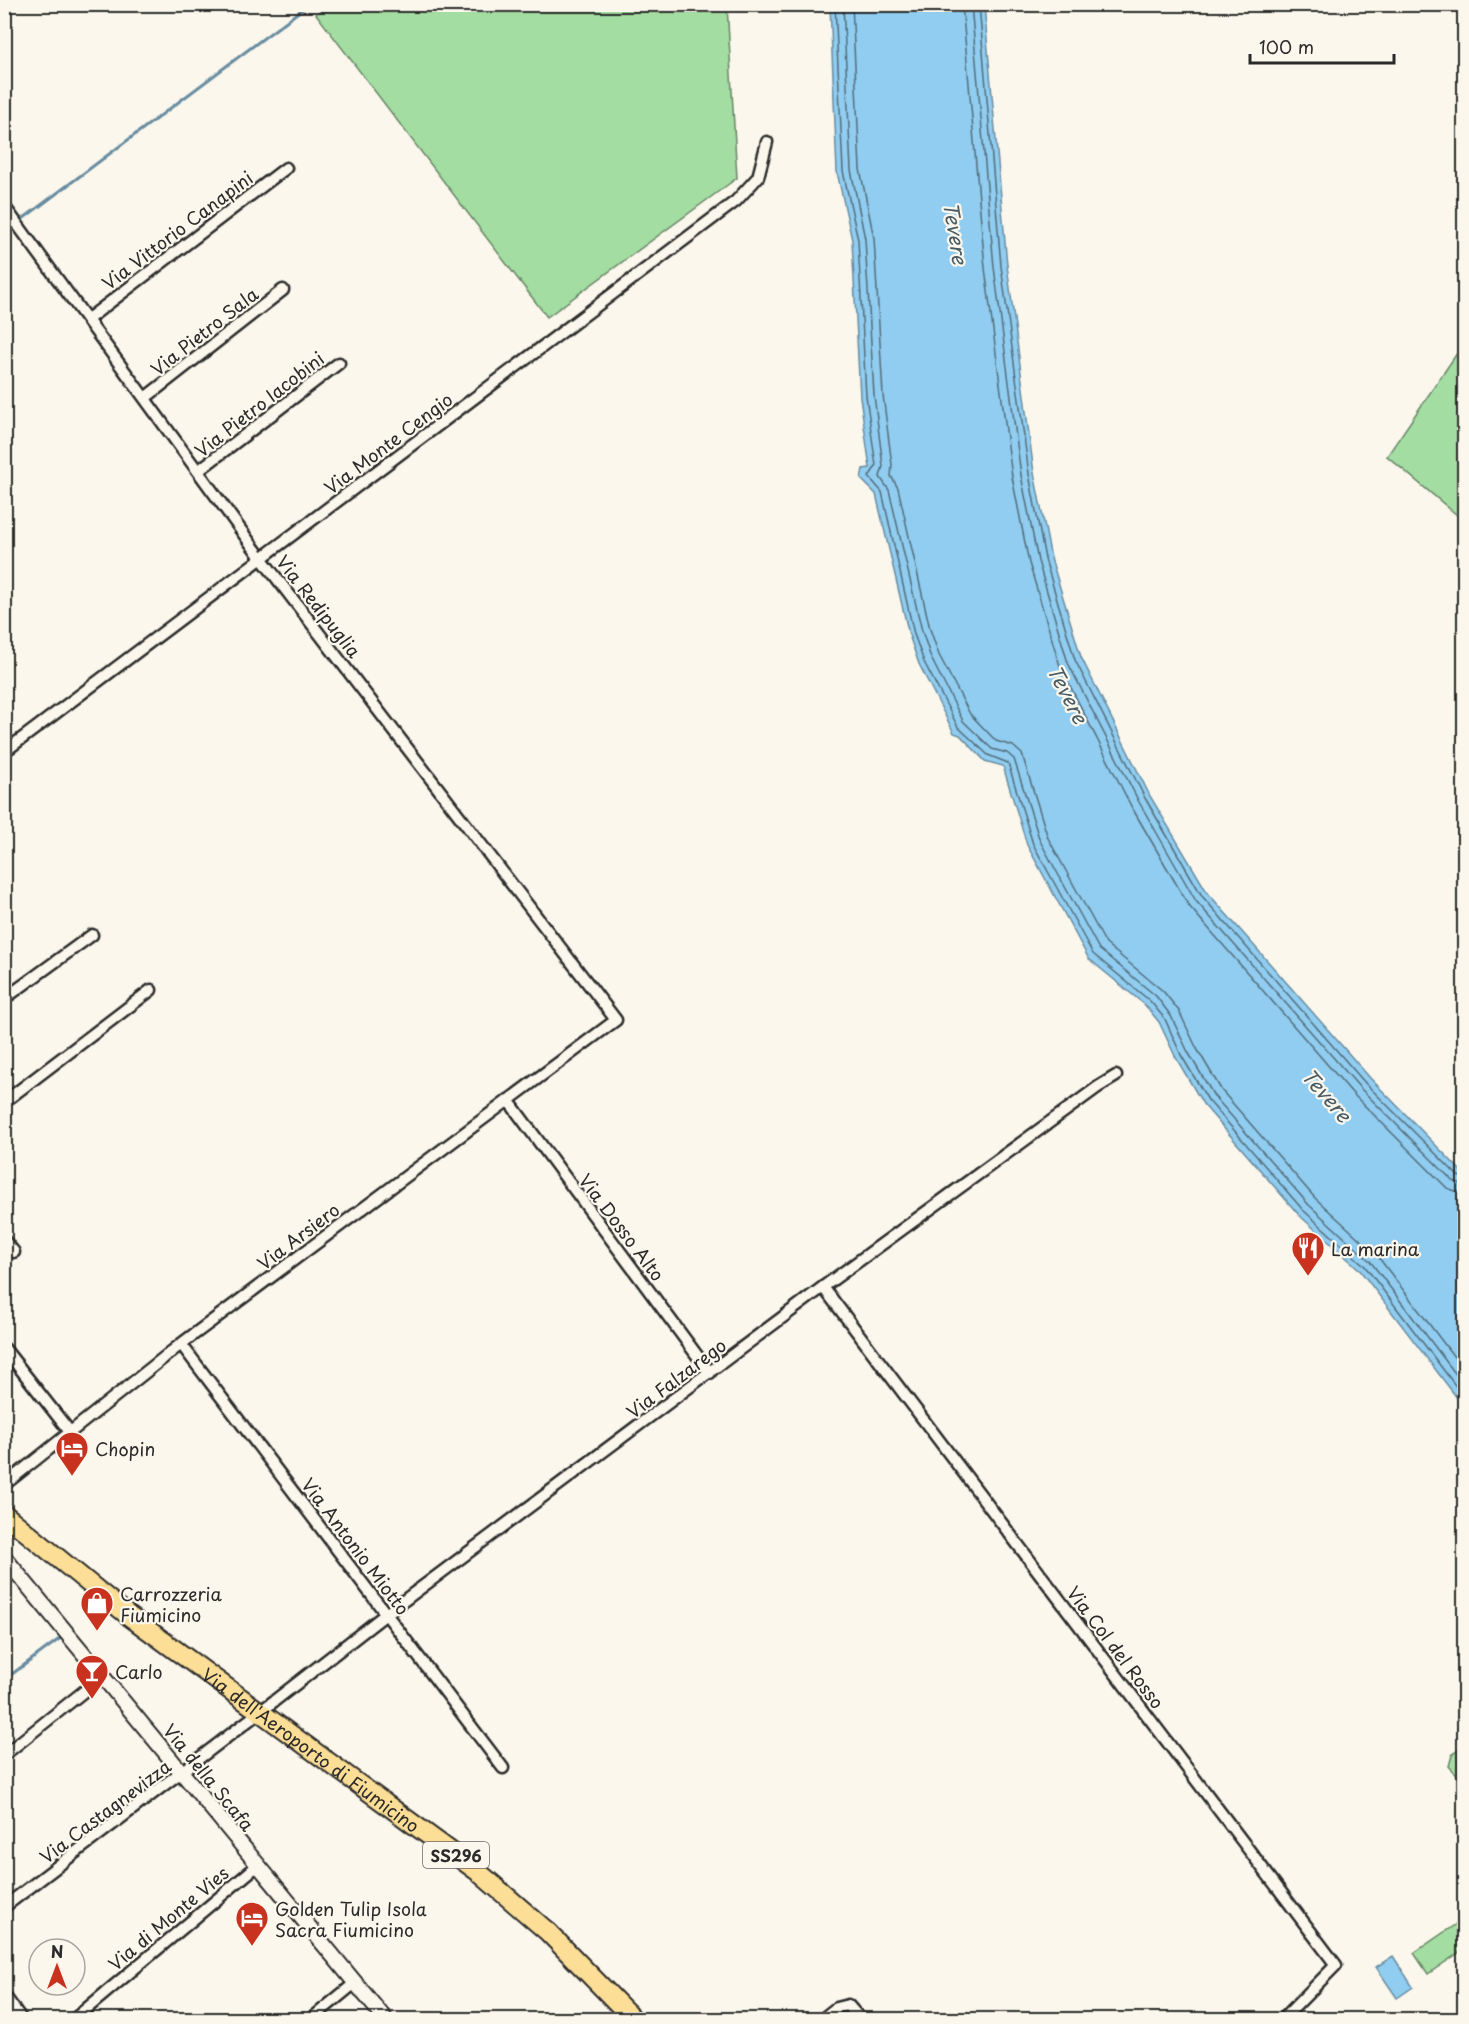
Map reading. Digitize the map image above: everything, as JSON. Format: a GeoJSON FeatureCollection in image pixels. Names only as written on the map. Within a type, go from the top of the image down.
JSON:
{"type":"FeatureCollection","features":[{"type":"Feature","properties":{"kind":"main road","name":"Via dell'Aeroporto di Fiumicino"},"geometry":{"type":"LineString","coordinates":[[4,1514],[256,1715],[476,1869],[548,1932],[634,2019]]}},
{"type":"Feature","properties":{"kind":"street","name":"Via Monte Cengio"},"geometry":{"type":"LineString","coordinates":[[4,752],[736,201],[758,177],[767,142]]}},
{"type":"Feature","properties":{"kind":"street","name":"Via Vittorio Canapini"},"geometry":{"type":"LineString","coordinates":[[88,319],[286,168]]}},
{"type":"Feature","properties":{"kind":"street","name":"Via Redipuglia"},"geometry":{"type":"LineString","coordinates":[[7,209],[262,559],[616,1020]]}},
{"type":"Feature","properties":{"kind":"street","name":"Via Pietro Sala"},"geometry":{"type":"LineString","coordinates":[[145,398],[284,290]]}},
{"type":"Feature","properties":{"kind":"street","name":"Via Pietro Iacobini"},"geometry":{"type":"LineString","coordinates":[[198,471],[339,363]]}},
{"type":"Feature","properties":{"kind":"street"},"geometry":{"type":"LineString","coordinates":[[4,999],[92,935]]}},
{"type":"Feature","properties":{"kind":"street"},"geometry":{"type":"LineString","coordinates":[[4,1102],[151,990]]}},
{"type":"Feature","properties":{"kind":"street","name":"Via Arsiero"},"geometry":{"type":"LineString","coordinates":[[4,1485],[181,1344],[616,1020]]}},
{"type":"Feature","properties":{"kind":"street","name":"Via Falzarego"},"geometry":{"type":"LineString","coordinates":[[256,1715],[823,1287],[1098,1086],[1116,1076]]}},
{"type":"Feature","properties":{"kind":"street","name":"Via Dosso Alto"},"geometry":{"type":"LineString","coordinates":[[507,1100],[710,1373]]}},
{"type":"Feature","properties":{"kind":"street"},"geometry":{"type":"LineString","coordinates":[[4,1240],[14,1252]]}},
{"type":"Feature","properties":{"kind":"street","name":"Via Col del Rosso"},"geometry":{"type":"LineString","coordinates":[[823,1287],[1336,1965],[1282,2019]]}},
{"type":"Feature","properties":{"kind":"street","name":"Via Antonio Miotto"},"geometry":{"type":"LineString","coordinates":[[181,1344],[503,1768]]}},
{"type":"Feature","properties":{"kind":"street"},"geometry":{"type":"LineString","coordinates":[[4,1348],[70,1432]]}},
{"type":"Feature","properties":{"kind":"street","name":"Via della Scafa"},"geometry":{"type":"LineString","coordinates":[[4,1557],[386,2019]]}},
{"type":"Feature","properties":{"kind":"street"},"geometry":{"type":"LineString","coordinates":[[4,1755],[103,1676]]}},
{"type":"Feature","properties":{"kind":"street","name":"Via Castagnevizza"},"geometry":{"type":"LineString","coordinates":[[4,1908],[256,1715]]}},
{"type":"Feature","properties":{"kind":"street","name":"Via di Monte Vies"},"geometry":{"type":"LineString","coordinates":[[73,2019],[258,1865]]}},
{"type":"Feature","properties":{"kind":"street"},"geometry":{"type":"LineString","coordinates":[[310,2019],[355,1983]]}},
{"type":"Feature","properties":{"kind":"street"},"geometry":{"type":"LineString","coordinates":[[4,1995],[22,2019]]}},
{"type":"Feature","properties":{"kind":"street"},"geometry":{"type":"LineString","coordinates":[[821,2019],[836,2008],[848,2005],[861,2019]]}},
{"type":"Feature","properties":{"kind":"green space"},"geometry":{"type":"Polygon","coordinates":[[[329,4],[727,5],[737,178],[547,317],[316,14],[329,4]]]}},
{"type":"Feature","properties":{"kind":"green space"},"geometry":{"type":"Polygon","coordinates":[[[1464,343],[1464,521],[1387,456],[1464,343]]]}},
{"type":"Feature","properties":{"kind":"green space"},"geometry":{"type":"Polygon","coordinates":[[[1464,1745],[1464,1784],[1449,1766],[1452,1755],[1464,1745]]]}},
{"type":"Feature","properties":{"kind":"green space"},"geometry":{"type":"Polygon","coordinates":[[[1456,1924],[1464,1935],[1464,1949],[1428,1974],[1414,1953],[1456,1924]]]}},
{"type":"Feature","properties":{"kind":"water","name":"Tevere"},"geometry":{"type":"Polygon","coordinates":[[[830,5],[984,5],[1007,265],[1034,473],[1051,558],[1081,657],[1150,796],[1207,892],[1371,1079],[1464,1174],[1464,1407],[1359,1269],[1299,1215],[1203,1104],[1176,1058],[1159,1022],[1145,1005],[1089,959],[1027,845],[1003,766],[985,761],[960,735],[954,733],[919,664],[909,635],[876,494],[861,479],[863,469],[870,468],[860,397],[852,240],[837,172],[830,5]]]}},
{"type":"Feature","properties":{"kind":"water"},"geometry":{"type":"Polygon","coordinates":[[[1393,1956],[1413,1987],[1397,1998],[1376,1967],[1393,1956]]]}},
{"type":"Feature","properties":{"kind":"waterway"},"geometry":{"type":"LineString","coordinates":[[4,233],[309,4]]}},
{"type":"Feature","properties":{"kind":"waterway"},"geometry":{"type":"LineString","coordinates":[[4,1680],[62,1637]]}},
{"type":"Feature","properties":{"kind":"place","name":"La marina"},"geometry":{"type":"Point","coordinates":[1308,1277]}},
{"type":"Feature","properties":{"kind":"place","name":"Chopin"},"geometry":{"type":"Point","coordinates":[72,1477]}},
{"type":"Feature","properties":{"kind":"place","name":"Carrozzeria Fiumicino"},"geometry":{"type":"Point","coordinates":[97,1632]}},
{"type":"Feature","properties":{"kind":"place","name":"Carlo"},"geometry":{"type":"Point","coordinates":[92,1700]}},
{"type":"Feature","properties":{"kind":"place","name":"Golden Tulip Isola Sacra Fiumicino"},"geometry":{"type":"Point","coordinates":[252,1947]}}]}
